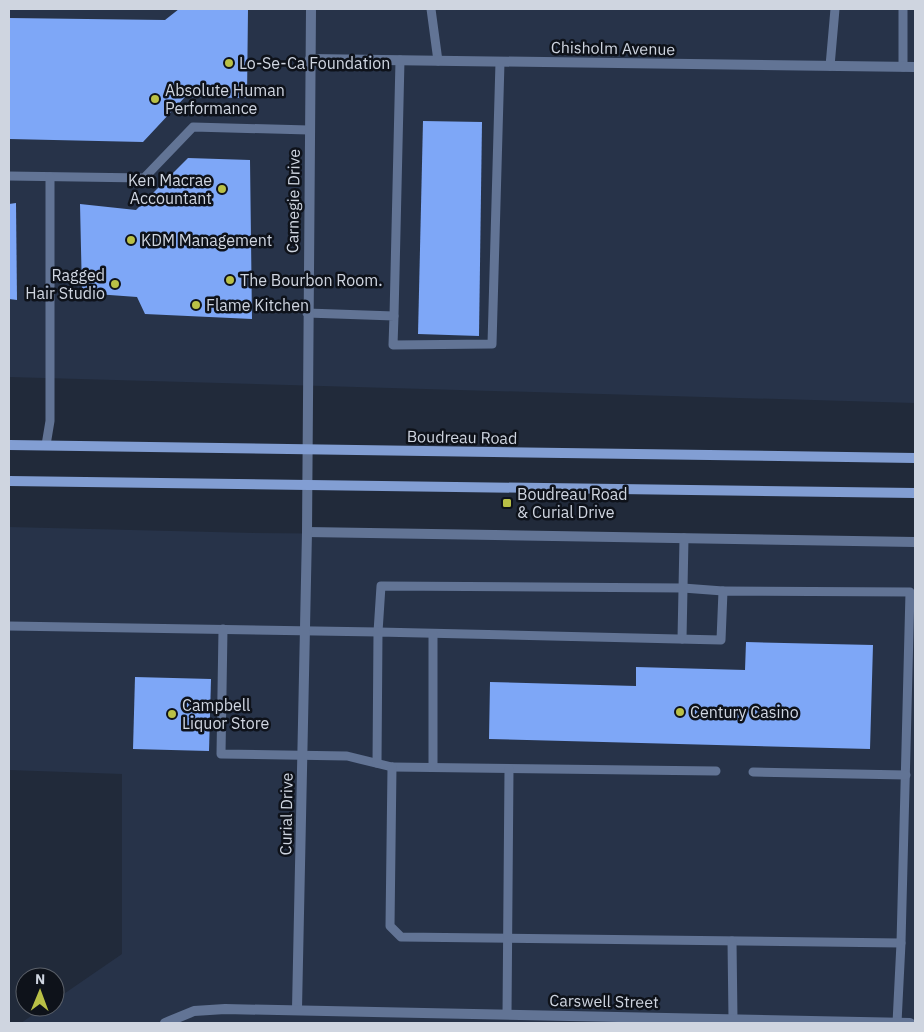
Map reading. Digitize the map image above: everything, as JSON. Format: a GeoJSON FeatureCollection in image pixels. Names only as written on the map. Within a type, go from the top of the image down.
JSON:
{"type":"FeatureCollection","features":[{"type":"Feature","properties":{"kind":"main road","name":"Boudreau Road"},"geometry":{"type":"LineString","coordinates":[[9,444],[915,458]]}},
{"type":"Feature","properties":{"kind":"main road"},"geometry":{"type":"LineString","coordinates":[[9,481],[915,493]]}},
{"type":"Feature","properties":{"kind":"street","name":"Carnegie Drive"},"geometry":{"type":"LineString","coordinates":[[307,484],[311,9]]}},
{"type":"Feature","properties":{"kind":"street","name":"Chisholm Avenue"},"geometry":{"type":"LineString","coordinates":[[310,59],[915,67]]}},
{"type":"Feature","properties":{"kind":"street","name":"Curial Drive"},"geometry":{"type":"LineString","coordinates":[[297,1009],[307,484]]}},
{"type":"Feature","properties":{"kind":"street"},"geometry":{"type":"LineString","coordinates":[[306,532],[915,542]]}},
{"type":"Feature","properties":{"kind":"street"},"geometry":{"type":"LineString","coordinates":[[165,1023],[194,1011],[297,1009]]}},
{"type":"Feature","properties":{"kind":"street","name":"Carswell Street"},"geometry":{"type":"LineString","coordinates":[[297,1009],[910,1023]]}},
{"type":"Feature","properties":{"kind":"lane"},"geometry":{"type":"LineString","coordinates":[[431,9],[438,61]]}},
{"type":"Feature","properties":{"kind":"lane"},"geometry":{"type":"LineString","coordinates":[[830,66],[835,9]]}},
{"type":"Feature","properties":{"kind":"lane"},"geometry":{"type":"LineString","coordinates":[[903,9],[903,67]]}},
{"type":"Feature","properties":{"kind":"lane"},"geometry":{"type":"LineString","coordinates":[[400,60],[393,345],[492,344],[500,62]]}},
{"type":"Feature","properties":{"kind":"lane"},"geometry":{"type":"LineString","coordinates":[[9,176],[144,178],[193,127],[309,130]]}},
{"type":"Feature","properties":{"kind":"lane"},"geometry":{"type":"LineString","coordinates":[[46,446],[50,421],[50,177]]}},
{"type":"Feature","properties":{"kind":"lane"},"geometry":{"type":"LineString","coordinates":[[307,313],[394,316]]}},
{"type":"Feature","properties":{"kind":"lane"},"geometry":{"type":"LineString","coordinates":[[682,639],[684,538]]}},
{"type":"Feature","properties":{"kind":"lane"},"geometry":{"type":"LineString","coordinates":[[376,763],[378,632],[381,586],[910,592],[906,775],[897,1023]]}},
{"type":"Feature","properties":{"kind":"lane"},"geometry":{"type":"LineString","coordinates":[[9,626],[305,630],[721,640],[723,591]]}},
{"type":"Feature","properties":{"kind":"lane"},"geometry":{"type":"LineString","coordinates":[[223,629],[221,754],[347,756],[392,766],[716,771]]}},
{"type":"Feature","properties":{"kind":"lane"},"geometry":{"type":"LineString","coordinates":[[433,634],[433,767]]}},
{"type":"Feature","properties":{"kind":"lane"},"geometry":{"type":"LineString","coordinates":[[392,766],[390,926],[402,936],[508,939],[900,942]]}},
{"type":"Feature","properties":{"kind":"lane"},"geometry":{"type":"LineString","coordinates":[[507,1014],[509,768]]}},
{"type":"Feature","properties":{"kind":"lane"},"geometry":{"type":"LineString","coordinates":[[752,772],[906,775]]}},
{"type":"Feature","properties":{"kind":"lane"},"geometry":{"type":"LineString","coordinates":[[732,941],[733,1019]]}},
{"type":"Feature","properties":{"kind":"shaded area"},"geometry":{"type":"Polygon","coordinates":[[[9,9],[915,9],[915,403],[9,377],[9,9]]]}},
{"type":"Feature","properties":{"kind":"shaded area"},"geometry":{"type":"Polygon","coordinates":[[[9,527],[254,533],[915,539],[915,1023],[21,1023],[30,1017],[65,1017],[65,993],[122,954],[122,774],[9,770],[9,527]]]}},
{"type":"Feature","properties":{"kind":"building"},"geometry":{"type":"Polygon","coordinates":[[[179,9],[248,9],[247,98],[185,97],[143,142],[9,139],[9,18],[165,20],[179,9]]]}},
{"type":"Feature","properties":{"kind":"building"},"geometry":{"type":"Polygon","coordinates":[[[423,121],[482,122],[479,336],[418,334],[423,121]]]}},
{"type":"Feature","properties":{"kind":"building"},"geometry":{"type":"Polygon","coordinates":[[[188,158],[250,160],[252,319],[145,314],[137,297],[82,293],[80,204],[136,210],[188,158]]]}},
{"type":"Feature","properties":{"kind":"building"},"geometry":{"type":"Polygon","coordinates":[[[16,203],[17,300],[9,299],[9,204],[16,203]]]}},
{"type":"Feature","properties":{"kind":"building","name":"Century Casino"},"geometry":{"type":"Polygon","coordinates":[[[746,642],[873,645],[870,749],[489,739],[490,682],[636,686],[636,667],[745,670],[746,642]]]}},
{"type":"Feature","properties":{"kind":"building","name":"Campbell Liquor Store"},"geometry":{"type":"Polygon","coordinates":[[[135,677],[211,679],[209,751],[133,749],[135,677]]]}},
{"type":"Feature","properties":{"kind":"place","name":"Lo-Se-Ca Foundation"},"geometry":{"type":"Point","coordinates":[229,63]}},
{"type":"Feature","properties":{"kind":"place","name":"Absolute Human Performance"},"geometry":{"type":"Point","coordinates":[155,99]}},
{"type":"Feature","properties":{"kind":"place","name":"Ken Macrae Accountant"},"geometry":{"type":"Point","coordinates":[222,189]}},
{"type":"Feature","properties":{"kind":"place","name":"KDM Management"},"geometry":{"type":"Point","coordinates":[131,240]}},
{"type":"Feature","properties":{"kind":"place","name":"The Bourbon Room."},"geometry":{"type":"Point","coordinates":[230,280]}},
{"type":"Feature","properties":{"kind":"place","name":"Ragged Hair Studio"},"geometry":{"type":"Point","coordinates":[115,284]}},
{"type":"Feature","properties":{"kind":"place","name":"Flame Kitchen"},"geometry":{"type":"Point","coordinates":[196,305]}},
{"type":"Feature","properties":{"kind":"place","name":"Boudreau Road & Curial Drive"},"geometry":{"type":"Point","coordinates":[507,503]}},
{"type":"Feature","properties":{"kind":"place","name":"Century Casino"},"geometry":{"type":"Point","coordinates":[680,712]}},
{"type":"Feature","properties":{"kind":"place","name":"Campbell Liquor Store"},"geometry":{"type":"Point","coordinates":[172,714]}}]}
